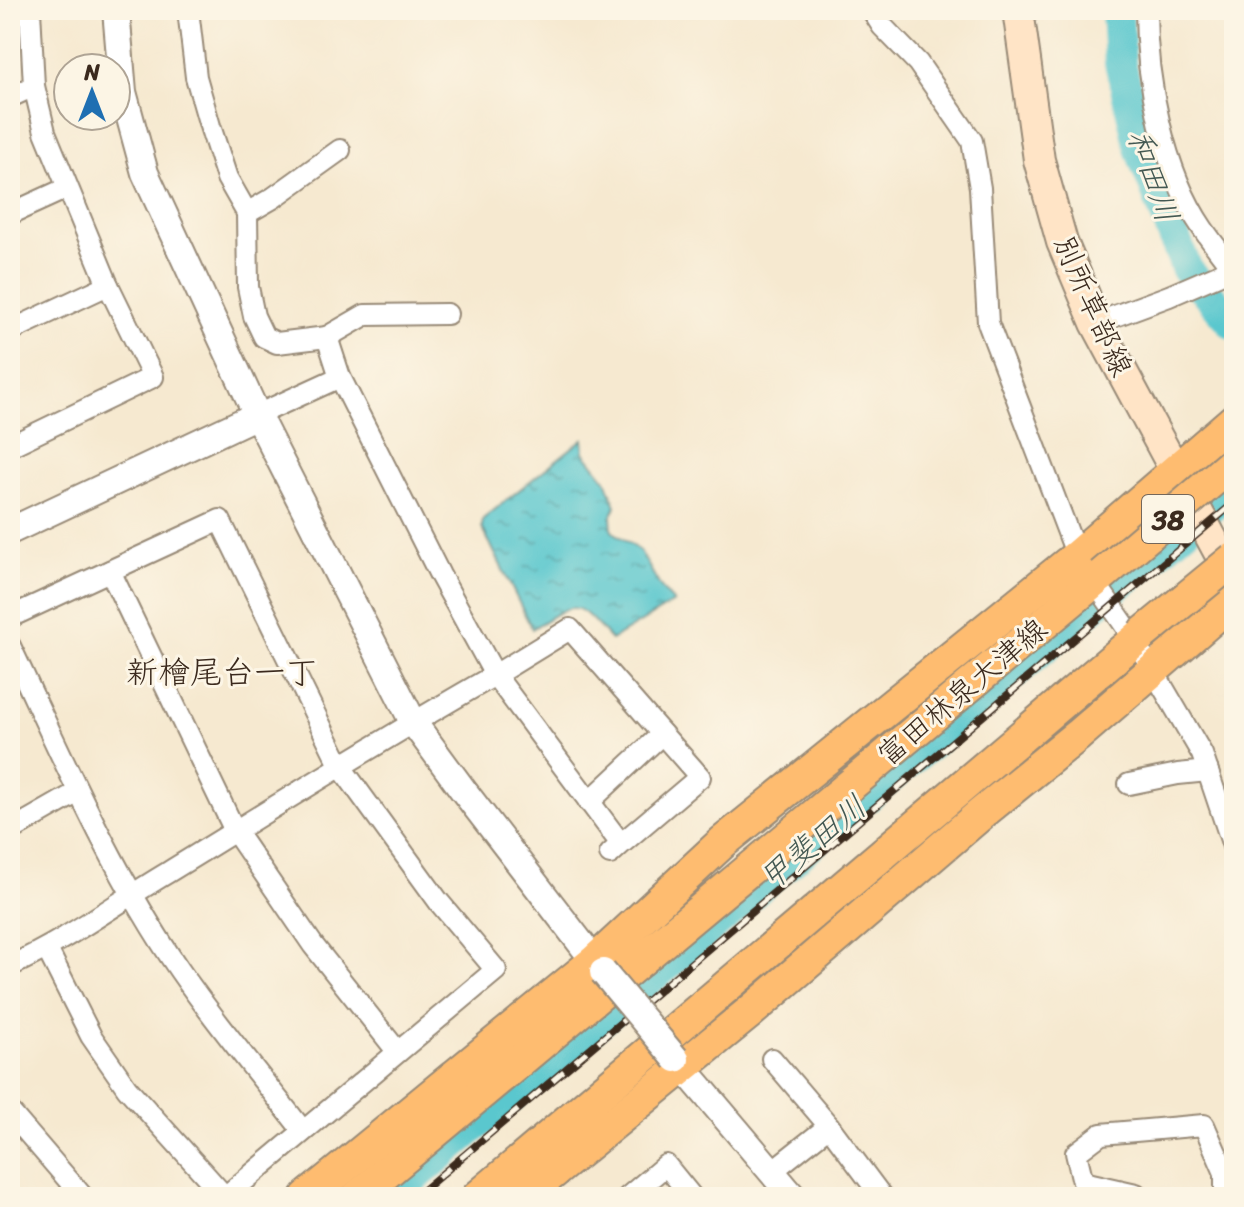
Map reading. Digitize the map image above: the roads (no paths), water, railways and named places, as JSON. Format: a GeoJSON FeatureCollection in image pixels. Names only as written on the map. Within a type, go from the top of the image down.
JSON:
{"type":"FeatureCollection","features":[{"type":"Feature","properties":{"kind":"main road","name":"別所草部線"},"geometry":{"type":"LineString","coordinates":[[1018,10],[1039,160],[1062,242],[1096,323],[1234,580]]}},
{"type":"Feature","properties":{"kind":"main road"},"geometry":{"type":"LineString","coordinates":[[307,1197],[598,967],[723,842],[1092,572],[1175,472],[1234,420]]}},
{"type":"Feature","properties":{"kind":"main road","name":"富田林泉大津線"},"geometry":{"type":"LineString","coordinates":[[357,1197],[1092,572],[1234,462]]}},
{"type":"Feature","properties":{"kind":"main road","name":"38"},"geometry":{"type":"LineString","coordinates":[[478,1197],[1141,647],[1234,559]]}},
{"type":"Feature","properties":{"kind":"main road"},"geometry":{"type":"LineString","coordinates":[[523,1197],[680,1063],[1141,647],[1234,600]]}},
{"type":"Feature","properties":{"kind":"street"},"geometry":{"type":"LineString","coordinates":[[10,446],[153,377],[108,285],[45,132],[34,86],[30,10]]}},
{"type":"Feature","properties":{"kind":"street"},"geometry":{"type":"LineString","coordinates":[[116,10],[123,92],[145,173],[257,415],[413,722],[598,967],[793,1197]]}},
{"type":"Feature","properties":{"kind":"street"},"geometry":{"type":"LineString","coordinates":[[188,10],[196,77],[210,126],[227,178],[247,213],[248,287],[254,316],[264,337],[277,343],[327,337],[365,315],[447,314]]}},
{"type":"Feature","properties":{"kind":"street"},"geometry":{"type":"LineString","coordinates":[[872,10],[882,26],[918,63],[972,141],[980,188],[988,323],[1092,572],[1141,647],[1202,754],[1234,849]]}},
{"type":"Feature","properties":{"kind":"street"},"geometry":{"type":"LineString","coordinates":[[1096,323],[1231,269],[1201,227],[1188,202],[1162,133],[1150,81],[1146,10]]}},
{"type":"Feature","properties":{"kind":"street"},"geometry":{"type":"LineString","coordinates":[[10,97],[34,86]]}},
{"type":"Feature","properties":{"kind":"street"},"geometry":{"type":"LineString","coordinates":[[247,213],[340,150]]}},
{"type":"Feature","properties":{"kind":"street"},"geometry":{"type":"LineString","coordinates":[[10,214],[67,188]]}},
{"type":"Feature","properties":{"kind":"street"},"geometry":{"type":"LineString","coordinates":[[10,331],[108,285]]}},
{"type":"Feature","properties":{"kind":"street"},"geometry":{"type":"LineString","coordinates":[[10,966],[47,949],[133,893],[413,722],[495,675],[570,629],[700,777],[616,849],[589,802],[495,675],[440,575],[340,377],[327,337]]}},
{"type":"Feature","properties":{"kind":"street"},"geometry":{"type":"LineString","coordinates":[[10,531],[340,377]]}},
{"type":"Feature","properties":{"kind":"street"},"geometry":{"type":"LineString","coordinates":[[10,617],[220,520],[341,767],[439,902],[496,970],[225,1197],[127,1088],[91,1036],[47,949]]}},
{"type":"Feature","properties":{"kind":"street"},"geometry":{"type":"LineString","coordinates":[[110,571],[235,831],[313,945],[397,1051]]}},
{"type":"Feature","properties":{"kind":"street"},"geometry":{"type":"LineString","coordinates":[[10,646],[78,792],[180,971],[303,1131]]}},
{"type":"Feature","properties":{"kind":"street"},"geometry":{"type":"LineString","coordinates":[[589,802],[662,734]]}},
{"type":"Feature","properties":{"kind":"street"},"geometry":{"type":"LineString","coordinates":[[1129,784],[1208,771]]}},
{"type":"Feature","properties":{"kind":"street"},"geometry":{"type":"LineString","coordinates":[[10,831],[78,792]]}},
{"type":"Feature","properties":{"kind":"street"},"geometry":{"type":"LineString","coordinates":[[772,1059],[829,1126],[882,1197]]}},
{"type":"Feature","properties":{"kind":"street"},"geometry":{"type":"LineString","coordinates":[[10,1112],[83,1197]]}},
{"type":"Feature","properties":{"kind":"street"},"geometry":{"type":"LineString","coordinates":[[1138,1197],[1083,1182],[1076,1153],[1101,1134],[1204,1125],[1225,1173],[1225,1197]]}},
{"type":"Feature","properties":{"kind":"street"},"geometry":{"type":"LineString","coordinates":[[771,1172],[829,1126]]}},
{"type":"Feature","properties":{"kind":"street"},"geometry":{"type":"LineString","coordinates":[[628,1197],[666,1165],[692,1197]]}},
{"type":"Feature","properties":{"kind":"water"},"geometry":{"type":"Polygon","coordinates":[[[583,439],[584,452],[606,480],[616,506],[611,517],[612,531],[640,551],[661,588],[674,602],[611,640],[590,617],[575,608],[559,612],[532,629],[482,527],[483,519],[583,439]]]}},
{"type":"Feature","properties":{"kind":"waterway","name":"和田川"},"geometry":{"type":"LineString","coordinates":[[1117,10],[1120,62],[1141,151],[1187,270],[1234,324]]}},
{"type":"Feature","properties":{"kind":"waterway","name":"甲斐田川"},"geometry":{"type":"LineString","coordinates":[[391,1197],[1234,488]]}},
{"type":"Feature","properties":{"kind":"railway"},"geometry":{"type":"LineString","coordinates":[[415,1197],[1234,503]]}},
{"type":"Feature","properties":{"kind":"district","name":"新檜尾台一丁"},"geometry":{"type":"Point","coordinates":[222,672]}}]}
